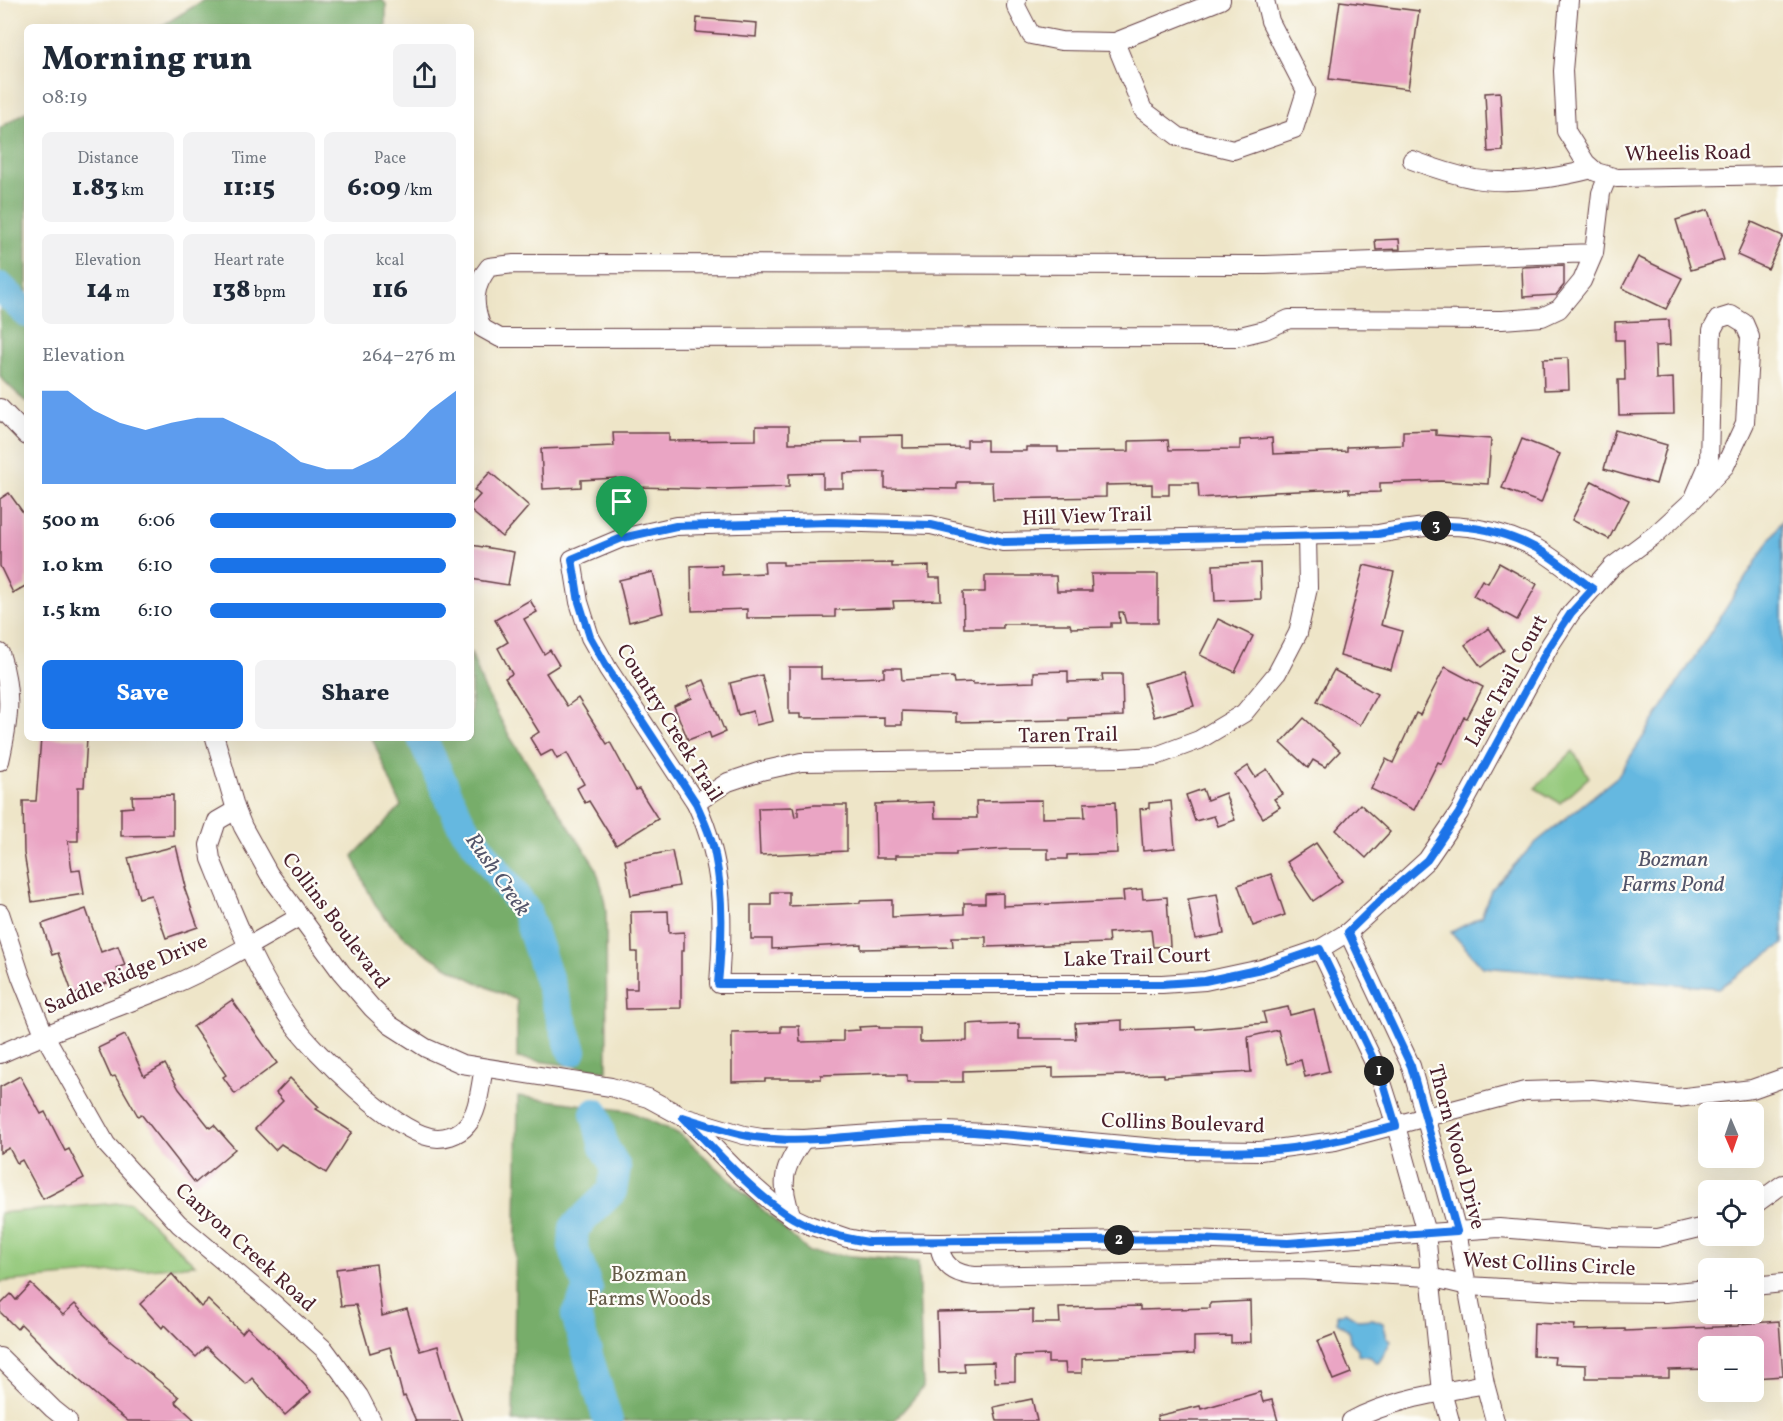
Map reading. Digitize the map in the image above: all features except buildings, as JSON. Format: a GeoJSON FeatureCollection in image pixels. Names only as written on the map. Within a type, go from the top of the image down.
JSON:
{"type":"FeatureCollection","features":[{"type":"Feature","properties":{"kind":"street"},"geometry":{"type":"LineString","coordinates":[[1017,0],[1016,6],[1030,35],[1061,41],[1115,42],[1221,0]]}},
{"type":"Feature","properties":{"kind":"street"},"geometry":{"type":"LineString","coordinates":[[1115,42],[1143,110],[1179,137],[1233,150],[1294,129],[1306,91],[1270,21],[1265,0]]}},
{"type":"Feature","properties":{"kind":"street"},"geometry":{"type":"LineString","coordinates":[[1569,0],[1563,71],[1566,131],[1586,163],[1600,172],[1601,193],[1594,253],[1582,281],[1560,309],[1542,317],[1502,320],[1289,319],[1265,330],[1236,337],[500,338],[482,328],[475,310],[478,281],[489,267],[514,264],[1265,265],[1594,253]]}},
{"type":"Feature","properties":{"kind":"street","name":"Wheelis Road"},"geometry":{"type":"LineString","coordinates":[[1412,160],[1477,180],[1506,181],[1600,172],[1617,178],[1783,175]]}},
{"type":"Feature","properties":{"kind":"street","name":"Lake Trail Court"},"geometry":{"type":"LineString","coordinates":[[718,984],[1162,984],[1205,981],[1261,969],[1320,949],[1348,932],[1427,860],[1459,813],[1550,645],[1571,613],[1613,566],[1656,534],[1693,500],[1725,466],[1745,423],[1749,332],[1740,319],[1731,315],[1718,319],[1712,330],[1709,462],[1693,500]]}},
{"type":"Feature","properties":{"kind":"street"},"geometry":{"type":"LineString","coordinates":[[0,408],[24,433]]}},
{"type":"Feature","properties":{"kind":"street","name":"Hill View Trail"},"geometry":{"type":"LineString","coordinates":[[572,559],[622,538],[676,526],[829,522],[931,525],[1003,542],[1378,534],[1420,526],[1455,525],[1491,530],[1537,549],[1593,589]]}},
{"type":"Feature","properties":{"kind":"street","name":"Taren Trail"},"geometry":{"type":"LineString","coordinates":[[696,803],[728,782],[761,771],[801,762],[1122,758],[1156,756],[1199,740],[1244,713],[1277,673],[1298,633],[1308,588],[1307,535]]}},
{"type":"Feature","properties":{"kind":"street","name":"Country Creek Trail"},"geometry":{"type":"LineString","coordinates":[[572,559],[579,602],[590,637],[608,669],[696,803],[715,854],[722,942],[718,984]]}},
{"type":"Feature","properties":{"kind":"street"},"geometry":{"type":"LineString","coordinates":[[0,653],[7,674],[9,721],[0,761]]}},
{"type":"Feature","properties":{"kind":"street","name":"Collins Boulevard"},"geometry":{"type":"LineString","coordinates":[[216,741],[236,810],[269,874],[356,991],[390,1024],[435,1052],[462,1064],[611,1087],[648,1098],[683,1117],[744,1135],[804,1139],[946,1131],[1178,1150],[1232,1152],[1312,1145],[1396,1126],[1525,1091],[1591,1089],[1677,1098],[1752,1089],[1783,1078]]}},
{"type":"Feature","properties":{"kind":"street"},"geometry":{"type":"LineString","coordinates":[[236,810],[217,821],[209,845],[211,859],[247,947],[292,1022],[314,1048],[369,1100],[398,1121],[420,1134],[433,1138],[445,1138],[463,1130],[470,1122],[484,1068]]}},
{"type":"Feature","properties":{"kind":"street","name":"Canyon Creek Road"},"geometry":{"type":"LineString","coordinates":[[0,913],[17,968],[44,1034],[106,1144],[179,1224],[325,1350],[359,1396],[372,1421]]}},
{"type":"Feature","properties":{"kind":"street","name":"Saddle Ridge Drive"},"geometry":{"type":"LineString","coordinates":[[0,1054],[44,1034],[172,985],[247,947],[299,917]]}},
{"type":"Feature","properties":{"kind":"street","name":"Thorn Wood Drive"},"geometry":{"type":"LineString","coordinates":[[1348,932],[1411,1066],[1457,1231],[1485,1384],[1495,1421]]}},
{"type":"Feature","properties":{"kind":"street"},"geometry":{"type":"LineString","coordinates":[[1320,949],[1380,1073],[1426,1233],[1442,1392],[1450,1421]]}},
{"type":"Feature","properties":{"kind":"street","name":"Collins Boulevard"},"geometry":{"type":"LineString","coordinates":[[683,1117],[743,1177],[792,1217],[847,1238],[868,1242],[1192,1239],[1288,1243],[1499,1228],[1555,1234],[1658,1238],[1698,1228]]}},
{"type":"Feature","properties":{"kind":"street"},"geometry":{"type":"LineString","coordinates":[[792,1217],[784,1191],[784,1179],[793,1154],[804,1139]]}},
{"type":"Feature","properties":{"kind":"street"},"geometry":{"type":"LineString","coordinates":[[1764,1198],[1783,1184]]}},
{"type":"Feature","properties":{"kind":"street","name":"West Collins Circle"},"geometry":{"type":"LineString","coordinates":[[939,1242],[940,1252],[946,1264],[954,1271],[975,1276],[1266,1269],[1430,1277],[1468,1286],[1573,1292],[1665,1293],[1698,1290]]}},
{"type":"Feature","properties":{"kind":"street"},"geometry":{"type":"LineString","coordinates":[[1764,1285],[1783,1283]]}},
{"type":"Feature","properties":{"kind":"street"},"geometry":{"type":"LineString","coordinates":[[0,1357],[68,1421]]}},
{"type":"Feature","properties":{"kind":"street"},"geometry":{"type":"LineString","coordinates":[[1351,1421],[1367,1412],[1442,1392],[1485,1384]]}},
{"type":"Feature","properties":{"kind":"green space"},"geometry":{"type":"Polygon","coordinates":[[[204,0],[382,0],[386,4],[386,24],[165,24],[204,0]]]}},
{"type":"Feature","properties":{"kind":"green space"},"geometry":{"type":"Polygon","coordinates":[[[24,113],[24,400],[0,377],[0,128],[24,113]]]}},
{"type":"Feature","properties":{"kind":"green space"},"geometry":{"type":"Polygon","coordinates":[[[474,660],[483,686],[510,737],[595,866],[606,910],[607,1071],[517,1058],[517,1000],[460,974],[424,952],[392,925],[379,910],[353,856],[401,806],[373,741],[474,741],[474,660]]]}},
{"type":"Feature","properties":{"kind":"green space"},"geometry":{"type":"Polygon","coordinates":[[[1573,751],[1589,777],[1560,803],[1535,788],[1573,751]]]}},
{"type":"Feature","properties":{"kind":"green space","name":"Bozman Farms Woods"},"geometry":{"type":"Polygon","coordinates":[[[518,1096],[629,1111],[681,1135],[809,1252],[918,1262],[923,1388],[894,1421],[513,1421],[518,1096]]]}},
{"type":"Feature","properties":{"kind":"green space"},"geometry":{"type":"Polygon","coordinates":[[[130,1202],[195,1265],[0,1282],[0,1213],[130,1202]]]}},
{"type":"Feature","properties":{"kind":"water","name":"Bozman Farms Pond"},"geometry":{"type":"Polygon","coordinates":[[[1782,521],[1783,944],[1719,988],[1483,967],[1451,932],[1481,917],[1491,890],[1534,844],[1618,776],[1782,521]]]}},
{"type":"Feature","properties":{"kind":"water"},"geometry":{"type":"Polygon","coordinates":[[[1345,1312],[1358,1320],[1373,1319],[1383,1323],[1387,1337],[1391,1340],[1378,1363],[1370,1357],[1358,1355],[1358,1349],[1350,1341],[1348,1330],[1337,1322],[1337,1314],[1345,1312]]]}},
{"type":"Feature","properties":{"kind":"waterway","name":"Rush Creek"},"geometry":{"type":"LineString","coordinates":[[0,287],[24,310]]}},
{"type":"Feature","properties":{"kind":"waterway","name":"Rush Creek"},"geometry":{"type":"LineString","coordinates":[[423,741],[461,823],[526,911],[572,1051]]}},
{"type":"Feature","properties":{"kind":"waterway","name":"Rush Creek"},"geometry":{"type":"LineString","coordinates":[[595,1113],[604,1147],[616,1167],[612,1191],[574,1228],[573,1246],[588,1289],[576,1316],[608,1421]]}},
{"type":"Feature","properties":{"kind":"route"},"geometry":{"type":"LineString","coordinates":[[829,522],[931,525],[1003,542],[1378,534],[1420,526],[1455,525],[1491,530],[1537,549],[1593,589],[1571,613],[1550,645],[1459,813],[1427,860],[1348,932],[1411,1066],[1457,1231],[1288,1243],[1192,1239],[868,1242],[847,1238],[809,1225],[775,1205],[743,1177],[683,1117],[727,1131],[762,1138],[804,1139],[946,1131],[1004,1134],[1148,1148],[1232,1152],[1287,1149],[1368,1134],[1396,1126],[1380,1073],[1320,949],[1261,969],[1205,981],[1162,984],[718,984],[722,942],[720,898],[715,854],[704,820],[696,803],[608,669],[590,637],[579,602],[572,559],[622,538],[676,526],[829,522]]}}]}
